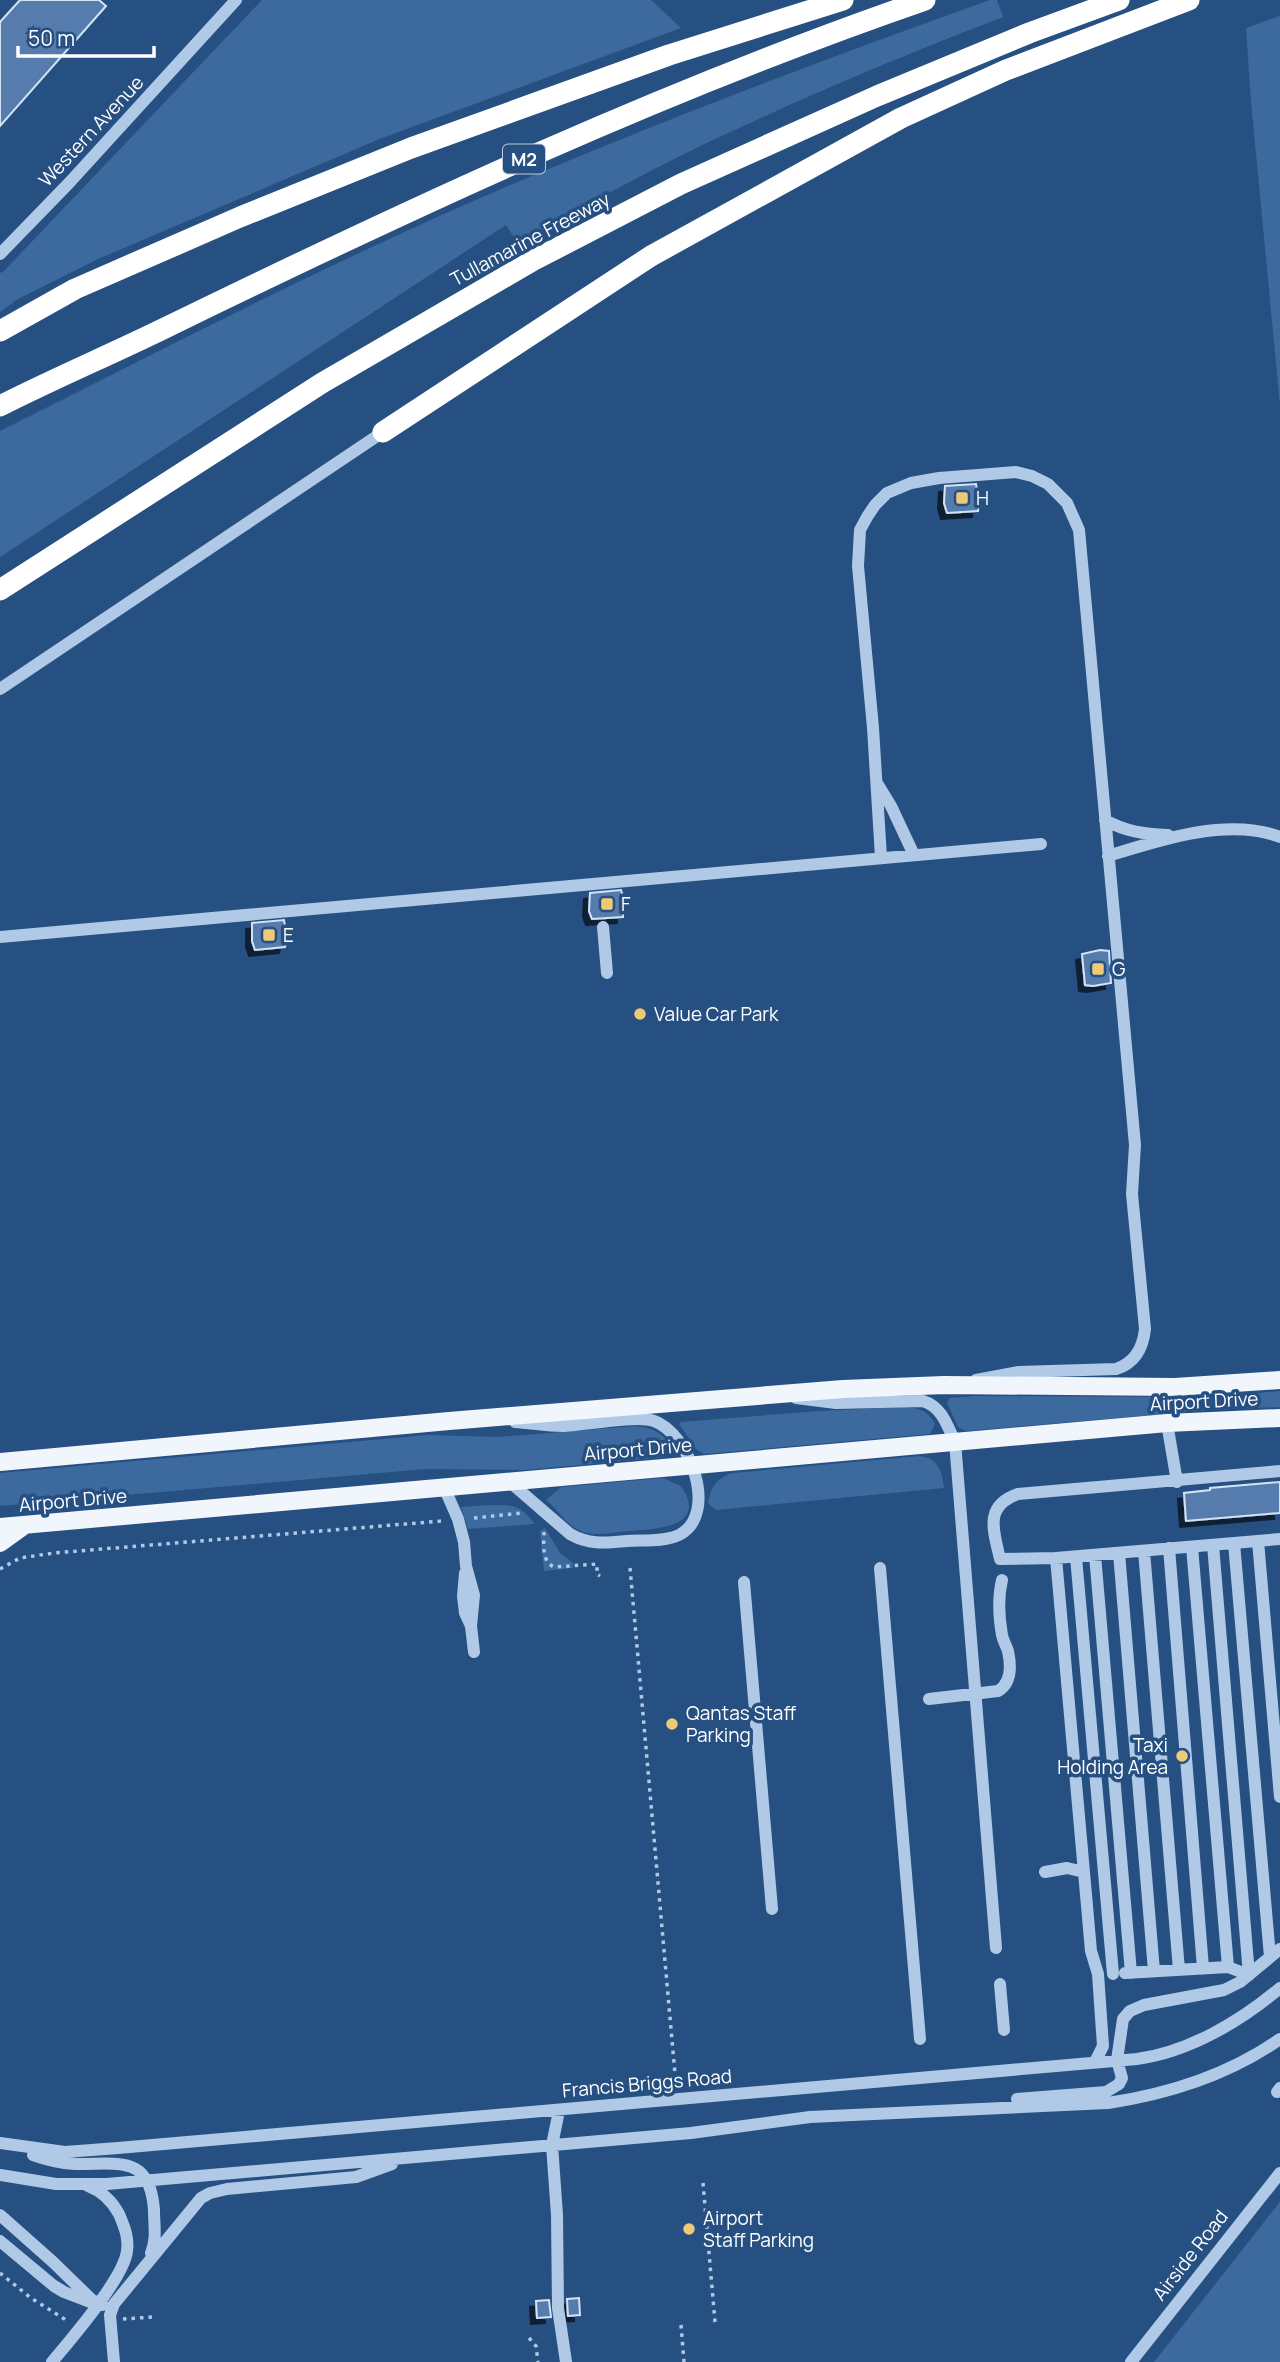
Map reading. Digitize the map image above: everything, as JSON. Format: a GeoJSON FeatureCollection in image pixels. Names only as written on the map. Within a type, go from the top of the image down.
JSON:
{"type":"FeatureCollection","features":[{"type":"Feature","properties":{"kind":"highway"},"geometry":{"type":"LineString","coordinates":[[0,331],[75,289],[240,217],[411,148],[656,60],[843,0]]}},
{"type":"Feature","properties":{"kind":"highway","name":"M2"},"geometry":{"type":"LineString","coordinates":[[0,406],[352,237],[577,135],[726,73],[925,0]]}},
{"type":"Feature","properties":{"kind":"highway","name":"Tullamarine Freeway"},"geometry":{"type":"LineString","coordinates":[[0,590],[322,383],[534,260],[681,184],[877,96],[1029,33],[1119,0]]}},
{"type":"Feature","properties":{"kind":"highway"},"geometry":{"type":"LineString","coordinates":[[383,432],[651,256],[877,131],[1006,70],[1189,0]]}},
{"type":"Feature","properties":{"kind":"main road","name":"Airport Drive"},"geometry":{"type":"LineString","coordinates":[[0,1462],[764,1395],[944,1385],[1175,1387],[1280,1380]]}},
{"type":"Feature","properties":{"kind":"main road","name":"Airport Drive"},"geometry":{"type":"LineString","coordinates":[[0,1527],[1167,1423],[1280,1418]]}},
{"type":"Feature","properties":{"kind":"main road"},"geometry":{"type":"LineString","coordinates":[[0,1543],[25,1525]]}},
{"type":"Feature","properties":{"kind":"street","name":"Western Avenue"},"geometry":{"type":"LineString","coordinates":[[0,254],[20,237],[236,0]]}},
{"type":"Feature","properties":{"kind":"street"},"geometry":{"type":"LineString","coordinates":[[0,689],[383,432]]}},
{"type":"Feature","properties":{"kind":"street"},"geometry":{"type":"LineString","coordinates":[[881,858],[858,566],[860,530],[874,505],[887,493],[899,488],[940,478],[1016,472],[1032,476],[1048,484],[1067,503],[1079,530],[1135,1145],[1132,1194],[1145,1329],[1137,1355],[1116,1369],[1019,1372],[944,1385]]}},
{"type":"Feature","properties":{"kind":"street"},"geometry":{"type":"LineString","coordinates":[[877,783],[914,855]]}},
{"type":"Feature","properties":{"kind":"street"},"geometry":{"type":"LineString","coordinates":[[1105,820],[1138,833],[1182,836]]}},
{"type":"Feature","properties":{"kind":"street"},"geometry":{"type":"LineString","coordinates":[[1108,856],[1214,830],[1261,830],[1280,836]]}},
{"type":"Feature","properties":{"kind":"street"},"geometry":{"type":"LineString","coordinates":[[0,937],[1041,844]]}},
{"type":"Feature","properties":{"kind":"street"},"geometry":{"type":"LineString","coordinates":[[603,927],[607,973]]}},
{"type":"Feature","properties":{"kind":"street"},"geometry":{"type":"LineString","coordinates":[[764,1395],[836,1403],[923,1401],[936,1407],[941,1413],[955,1442],[996,1948]]}},
{"type":"Feature","properties":{"kind":"street"},"geometry":{"type":"LineString","coordinates":[[488,1419],[561,1426],[645,1419],[654,1421],[675,1436],[694,1465],[698,1514],[688,1528],[673,1537],[596,1544],[581,1541],[561,1527],[511,1483]]}},
{"type":"Feature","properties":{"kind":"street"},"geometry":{"type":"LineString","coordinates":[[1167,1423],[1177,1482]]}},
{"type":"Feature","properties":{"kind":"street"},"geometry":{"type":"LineString","coordinates":[[1280,1471],[1018,1494],[999,1504],[993,1523],[1000,1559],[1056,1559],[1280,1539]]}},
{"type":"Feature","properties":{"kind":"street"},"geometry":{"type":"LineString","coordinates":[[444,1487],[458,1519],[464,1542],[466,1566],[463,1596],[474,1652]]}},
{"type":"Feature","properties":{"kind":"street"},"geometry":{"type":"LineString","coordinates":[[1258,1541],[1280,1797]]}},
{"type":"Feature","properties":{"kind":"street"},"geometry":{"type":"LineString","coordinates":[[0,2175],[56,2184],[146,2181],[552,2146],[691,2133],[810,2117],[1106,2092],[1119,2084],[1122,2078],[1117,2060],[1123,2019],[1130,2011],[1144,2005],[1224,1990],[1249,1975],[1275,1953],[1234,1543]]}},
{"type":"Feature","properties":{"kind":"street"},"geometry":{"type":"LineString","coordinates":[[1213,1545],[1249,1975]]}},
{"type":"Feature","properties":{"kind":"street"},"geometry":{"type":"LineString","coordinates":[[1192,1546],[1228,1967]]}},
{"type":"Feature","properties":{"kind":"street"},"geometry":{"type":"LineString","coordinates":[[1169,1549],[1203,1968]]}},
{"type":"Feature","properties":{"kind":"street"},"geometry":{"type":"LineString","coordinates":[[1144,1551],[1179,1970]]}},
{"type":"Feature","properties":{"kind":"street"},"geometry":{"type":"LineString","coordinates":[[1119,1553],[1154,1971]]}},
{"type":"Feature","properties":{"kind":"street"},"geometry":{"type":"LineString","coordinates":[[1095,1555],[1131,1972]]}},
{"type":"Feature","properties":{"kind":"street"},"geometry":{"type":"LineString","coordinates":[[1076,1557],[1113,1973]]}},
{"type":"Feature","properties":{"kind":"street"},"geometry":{"type":"LineString","coordinates":[[1056,1559],[1091,1951],[1098,1975],[1103,2046],[1094,2062]]}},
{"type":"Feature","properties":{"kind":"street"},"geometry":{"type":"LineString","coordinates":[[880,1568],[920,2039]]}},
{"type":"Feature","properties":{"kind":"street"},"geometry":{"type":"LineString","coordinates":[[929,1699],[976,1695],[1003,1688],[1010,1676],[1002,1635],[999,1593],[1002,1580]]}},
{"type":"Feature","properties":{"kind":"street"},"geometry":{"type":"LineString","coordinates":[[744,1582],[772,1909]]}},
{"type":"Feature","properties":{"kind":"street"},"geometry":{"type":"LineString","coordinates":[[1045,1872],[1067,1868],[1084,1872]]}},
{"type":"Feature","properties":{"kind":"street"},"geometry":{"type":"LineString","coordinates":[[1098,1975],[1228,1967],[1249,1975]]}},
{"type":"Feature","properties":{"kind":"street"},"geometry":{"type":"LineString","coordinates":[[1000,1984],[1004,2029]]}},
{"type":"Feature","properties":{"kind":"street","name":"Francis Briggs Road"},"geometry":{"type":"LineString","coordinates":[[2,2144],[53,2151],[92,2150],[1147,2058],[1194,2042],[1246,2013],[1280,1988]]}},
{"type":"Feature","properties":{"kind":"street"},"geometry":{"type":"LineString","coordinates":[[810,2117],[1108,2103],[1138,2099],[1199,2081],[1280,2039]]}},
{"type":"Feature","properties":{"kind":"street"},"geometry":{"type":"LineString","coordinates":[[559,2111],[552,2146],[557,2215],[558,2308],[566,2362]]}},
{"type":"Feature","properties":{"kind":"street"},"geometry":{"type":"LineString","coordinates":[[2,2144],[60,2162],[125,2164],[136,2169],[146,2181],[153,2197],[155,2238],[145,2266]]}},
{"type":"Feature","properties":{"kind":"street"},"geometry":{"type":"LineString","coordinates":[[114,2362],[110,2315],[114,2304],[192,2206],[210,2193],[227,2189],[356,2177],[409,2158]]}},
{"type":"Feature","properties":{"kind":"street","name":"Airside Road"},"geometry":{"type":"LineString","coordinates":[[1131,2362],[1280,2173]]}},
{"type":"Feature","properties":{"kind":"street"},"geometry":{"type":"LineString","coordinates":[[52,2362],[80,2329],[124,2263],[128,2239],[116,2208],[94,2189],[82,2184]]}},
{"type":"Feature","properties":{"kind":"street"},"geometry":{"type":"LineString","coordinates":[[0,2216],[54,2262],[97,2304]]}},
{"type":"Feature","properties":{"kind":"street"},"geometry":{"type":"LineString","coordinates":[[0,2241],[64,2292],[106,2305],[121,2296]]}},
{"type":"Feature","properties":{"kind":"path"},"geometry":{"type":"LineString","coordinates":[[0,1569],[20,1559],[54,1553],[526,1512]]}},
{"type":"Feature","properties":{"kind":"path"},"geometry":{"type":"LineString","coordinates":[[543,1529],[545,1558],[548,1564],[554,1567],[597,1564],[597,1574],[600,1576]]}},
{"type":"Feature","properties":{"kind":"path"},"geometry":{"type":"LineString","coordinates":[[630,1568],[676,2090]]}},
{"type":"Feature","properties":{"kind":"path"},"geometry":{"type":"LineString","coordinates":[[703,2183],[715,2322]]}},
{"type":"Feature","properties":{"kind":"path"},"geometry":{"type":"LineString","coordinates":[[0,2273],[31,2298],[80,2329]]}},
{"type":"Feature","properties":{"kind":"path"},"geometry":{"type":"LineString","coordinates":[[681,2325],[684,2362]]}},
{"type":"Feature","properties":{"kind":"path"},"geometry":{"type":"LineString","coordinates":[[529,2338],[536,2346],[538,2362]]}},
{"type":"Feature","properties":{"kind":"shaded area"},"geometry":{"type":"Polygon","coordinates":[[[262,0],[651,0],[681,28],[382,138],[98,259],[18,299],[0,312],[0,272],[2,273],[262,0]]]}},
{"type":"Feature","properties":{"kind":"shaded area"},"geometry":{"type":"Polygon","coordinates":[[[990,0],[997,0],[1003,17],[870,70],[711,141],[517,242],[506,225],[0,557],[0,431],[267,297],[471,202],[707,105],[990,0]]]}},
{"type":"Feature","properties":{"kind":"shaded area"},"geometry":{"type":"Polygon","coordinates":[[[1280,16],[1280,405],[1246,28],[1280,16]]]}},
{"type":"Feature","properties":{"kind":"shaded area"},"geometry":{"type":"Polygon","coordinates":[[[1280,1391],[1280,1407],[1210,1410],[966,1431],[958,1427],[947,1403],[949,1398],[974,1396],[1214,1397],[1280,1391]]]}},
{"type":"Feature","properties":{"kind":"shaded area"},"geometry":{"type":"Polygon","coordinates":[[[905,1407],[919,1409],[929,1416],[935,1424],[930,1434],[704,1454],[697,1450],[679,1424],[819,1411],[905,1407]]]}},
{"type":"Feature","properties":{"kind":"shaded area"},"geometry":{"type":"Polygon","coordinates":[[[637,1426],[653,1430],[669,1442],[673,1447],[666,1457],[524,1470],[425,1469],[0,1506],[0,1473],[428,1435],[499,1437],[637,1426]]]}},
{"type":"Feature","properties":{"kind":"shaded area"},"geometry":{"type":"Polygon","coordinates":[[[920,1456],[931,1460],[938,1467],[944,1488],[716,1510],[708,1503],[716,1484],[733,1473],[920,1456]]]}},
{"type":"Feature","properties":{"kind":"shaded area"},"geometry":{"type":"Polygon","coordinates":[[[663,1478],[681,1486],[688,1500],[688,1510],[684,1518],[665,1527],[603,1534],[587,1533],[569,1524],[546,1500],[561,1487],[663,1478]]]}},
{"type":"Feature","properties":{"kind":"shaded area"},"geometry":{"type":"Polygon","coordinates":[[[461,1507],[516,1507],[535,1524],[468,1529],[461,1507]]]}},
{"type":"Feature","properties":{"kind":"shaded area"},"geometry":{"type":"Polygon","coordinates":[[[545,1528],[560,1553],[573,1563],[573,1568],[544,1571],[540,1531],[545,1528]]]}},
{"type":"Feature","properties":{"kind":"shaded area"},"geometry":{"type":"Polygon","coordinates":[[[1280,2201],[1280,2362],[1154,2362],[1279,2203],[1280,2201]]]}},
{"type":"Feature","properties":{"kind":"building"},"geometry":{"type":"Polygon","coordinates":[[[20,0],[99,0],[106,6],[0,126],[0,22],[20,0]]]}},
{"type":"Feature","properties":{"kind":"building"},"geometry":{"type":"Polygon","coordinates":[[[976,484],[978,511],[947,513],[944,503],[945,486],[976,484]]]}},
{"type":"Feature","properties":{"kind":"building"},"geometry":{"type":"Polygon","coordinates":[[[621,890],[624,899],[623,917],[592,919],[589,911],[590,893],[621,890]]]}},
{"type":"Feature","properties":{"kind":"building"},"geometry":{"type":"Polygon","coordinates":[[[284,920],[287,938],[285,947],[255,950],[252,923],[284,920]]]}},
{"type":"Feature","properties":{"kind":"building"},"geometry":{"type":"Polygon","coordinates":[[[1109,951],[1111,983],[1085,985],[1082,954],[1109,951]]]}},
{"type":"Feature","properties":{"kind":"building"},"geometry":{"type":"Polygon","coordinates":[[[1280,1482],[1280,1513],[1186,1521],[1184,1493],[1280,1482]]]}},
{"type":"Feature","properties":{"kind":"building"},"geometry":{"type":"Polygon","coordinates":[[[579,2298],[580,2315],[568,2316],[567,2299],[579,2298]]]}},
{"type":"Feature","properties":{"kind":"building"},"geometry":{"type":"Polygon","coordinates":[[[549,2300],[551,2317],[537,2318],[536,2301],[549,2300]]]}},
{"type":"Feature","properties":{"kind":"place","name":"H"},"geometry":{"type":"Point","coordinates":[962,498]}},
{"type":"Feature","properties":{"kind":"place","name":"F"},"geometry":{"type":"Point","coordinates":[607,904]}},
{"type":"Feature","properties":{"kind":"place","name":"E"},"geometry":{"type":"Point","coordinates":[269,935]}},
{"type":"Feature","properties":{"kind":"place","name":"G"},"geometry":{"type":"Point","coordinates":[1098,969]}},
{"type":"Feature","properties":{"kind":"place","name":"Value Car Park"},"geometry":{"type":"Point","coordinates":[640,1014]}},
{"type":"Feature","properties":{"kind":"place","name":"Qantas Staff Parking"},"geometry":{"type":"Point","coordinates":[672,1724]}},
{"type":"Feature","properties":{"kind":"place","name":"Taxi Holding Area"},"geometry":{"type":"Point","coordinates":[1182,1756]}},
{"type":"Feature","properties":{"kind":"place","name":"Airport Staff Parking"},"geometry":{"type":"Point","coordinates":[689,2229]}}]}
